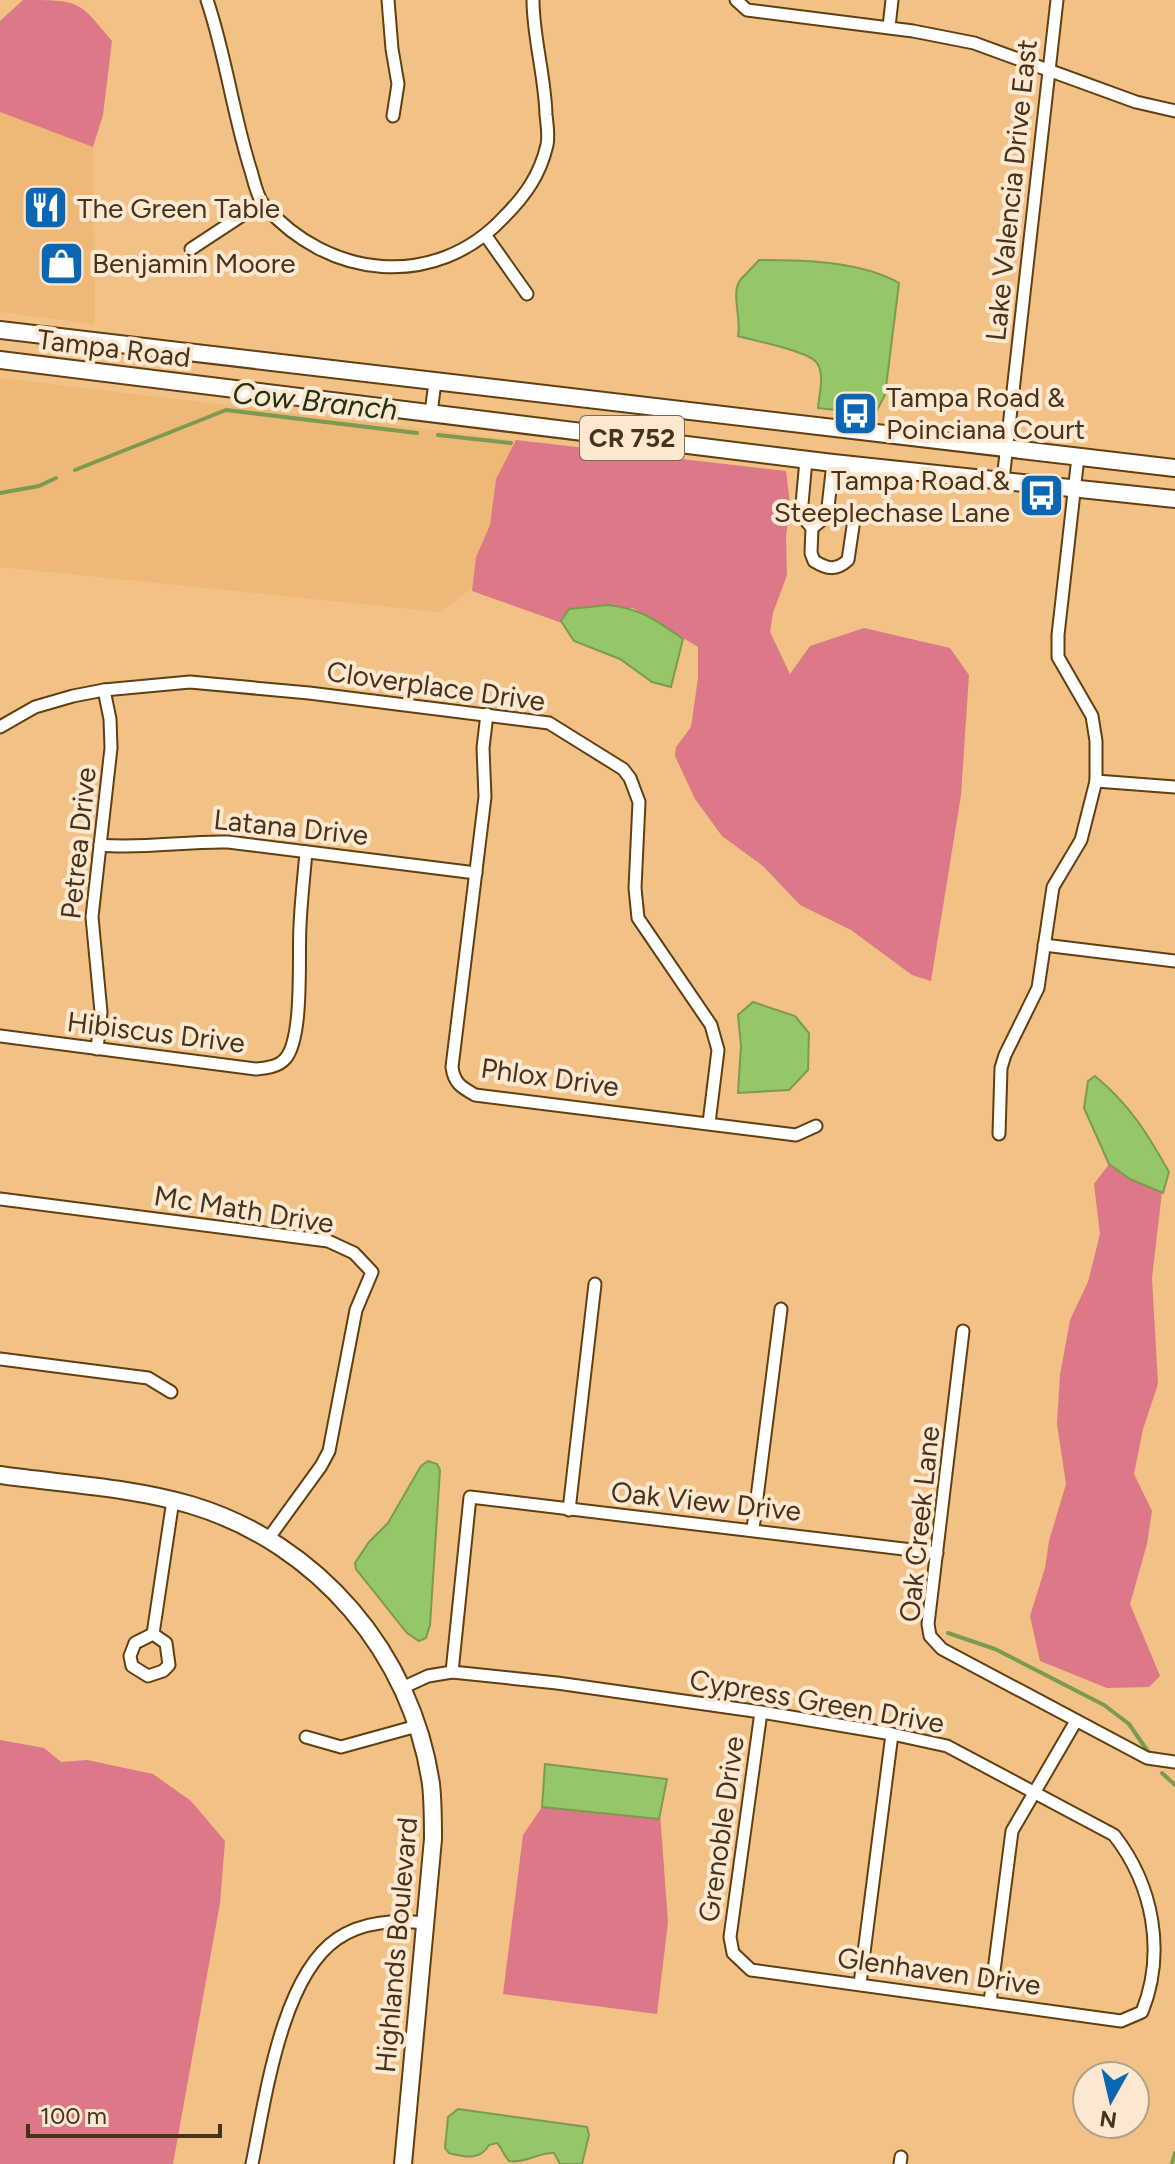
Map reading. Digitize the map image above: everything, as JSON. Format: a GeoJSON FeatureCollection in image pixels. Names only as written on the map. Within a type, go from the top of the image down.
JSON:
{"type":"FeatureCollection","features":[{"type":"Feature","properties":{"kind":"main road","name":"Tampa Road"},"geometry":{"type":"LineString","coordinates":[[0,330],[1175,468]]}},
{"type":"Feature","properties":{"kind":"main road","name":"Tampa Road"},"geometry":{"type":"LineString","coordinates":[[0,360],[806,460],[1175,499]]}},
{"type":"Feature","properties":{"kind":"main road","name":"Highlands Boulevard"},"geometry":{"type":"LineString","coordinates":[[0,1475],[173,1500],[218,1515],[268,1539],[315,1572],[355,1613],[382,1652],[402,1688],[417,1726],[433,1805],[426,1923],[403,2164]]}},
{"type":"Feature","properties":{"kind":"street"},"geometry":{"type":"LineString","coordinates":[[207,0],[220,39],[241,139],[261,203],[300,237],[321,250],[383,267],[418,267],[458,252],[486,236],[525,195],[538,172],[547,142],[545,82],[533,0]]}},
{"type":"Feature","properties":{"kind":"street"},"geometry":{"type":"LineString","coordinates":[[388,0],[398,84],[393,116]]}},
{"type":"Feature","properties":{"kind":"street"},"geometry":{"type":"LineString","coordinates":[[736,0],[747,10],[889,27],[974,43],[1136,102],[1175,111]]}},
{"type":"Feature","properties":{"kind":"street"},"geometry":{"type":"LineString","coordinates":[[889,27],[892,0]]}},
{"type":"Feature","properties":{"kind":"street","name":"Lake Valencia Drive East"},"geometry":{"type":"LineString","coordinates":[[1003,480],[1057,0]]}},
{"type":"Feature","properties":{"kind":"street"},"geometry":{"type":"LineString","coordinates":[[191,249],[261,203]]}},
{"type":"Feature","properties":{"kind":"street"},"geometry":{"type":"LineString","coordinates":[[486,236],[527,294]]}},
{"type":"Feature","properties":{"kind":"street"},"geometry":{"type":"LineString","coordinates":[[431,413],[435,382]]}},
{"type":"Feature","properties":{"kind":"street"},"geometry":{"type":"LineString","coordinates":[[999,1134],[1001,1068],[1038,988],[1053,887],[1081,840],[1096,781],[1096,741],[1092,716],[1058,657],[1078,457]]}},
{"type":"Feature","properties":{"kind":"street"},"geometry":{"type":"LineString","coordinates":[[806,460],[801,515],[812,528],[811,553],[814,561],[822,567],[840,568],[848,560],[855,513]]}},
{"type":"Feature","properties":{"kind":"street"},"geometry":{"type":"LineString","coordinates":[[812,528],[827,516],[833,463]]}},
{"type":"Feature","properties":{"kind":"street","name":"Cloverplace Drive"},"geometry":{"type":"LineString","coordinates":[[0,727],[35,707],[104,690],[190,682],[549,723],[623,769],[630,778],[639,802],[635,888],[638,918],[711,1025],[718,1050],[709,1123]]}},
{"type":"Feature","properties":{"kind":"street","name":"Petrea Drive"},"geometry":{"type":"LineString","coordinates":[[97,1049],[101,1012],[92,917],[111,748],[110,719],[104,690]]}},
{"type":"Feature","properties":{"kind":"street","name":"Phlox Drive"},"geometry":{"type":"LineString","coordinates":[[487,714],[483,748],[485,797],[452,1067],[453,1078],[460,1087],[475,1095],[796,1135],[816,1126]]}},
{"type":"Feature","properties":{"kind":"street"},"geometry":{"type":"LineString","coordinates":[[1096,781],[1175,787]]}},
{"type":"Feature","properties":{"kind":"street","name":"Latana Drive"},"geometry":{"type":"LineString","coordinates":[[100,845],[130,848],[191,841],[228,842],[476,873]]}},
{"type":"Feature","properties":{"kind":"street","name":"Hibiscus Drive"},"geometry":{"type":"LineString","coordinates":[[0,1036],[256,1069],[273,1067],[285,1060],[293,1045],[306,852]]}},
{"type":"Feature","properties":{"kind":"street"},"geometry":{"type":"LineString","coordinates":[[1044,945],[1175,961]]}},
{"type":"Feature","properties":{"kind":"street","name":"Mc Math Drive"},"geometry":{"type":"LineString","coordinates":[[0,1199],[328,1241],[354,1253],[372,1272],[356,1310],[329,1451],[268,1539]]}},
{"type":"Feature","properties":{"kind":"street"},"geometry":{"type":"LineString","coordinates":[[569,1510],[595,1284]]}},
{"type":"Feature","properties":{"kind":"street"},"geometry":{"type":"LineString","coordinates":[[753,1529],[781,1309]]}},
{"type":"Feature","properties":{"kind":"street","name":"Oak Creek Lane"},"geometry":{"type":"LineString","coordinates":[[963,1331],[928,1624],[930,1636],[942,1649],[1147,1758],[1175,1762]]}},
{"type":"Feature","properties":{"kind":"street"},"geometry":{"type":"LineString","coordinates":[[0,1359],[148,1378],[171,1392]]}},
{"type":"Feature","properties":{"kind":"street","name":"Oak View Drive"},"geometry":{"type":"LineString","coordinates":[[452,1672],[470,1497],[937,1553]]}},
{"type":"Feature","properties":{"kind":"street"},"geometry":{"type":"LineString","coordinates":[[153,1634],[173,1500]]}},
{"type":"Feature","properties":{"kind":"street","name":"Cypress Green Drive"},"geometry":{"type":"LineString","coordinates":[[402,1688],[428,1676],[452,1672],[557,1683],[761,1712],[947,1746],[1114,1835],[1130,1856],[1152,1913],[1155,1941],[1148,1996],[1142,2012]]}},
{"type":"Feature","properties":{"kind":"street","name":"Grenoble Drive"},"geometry":{"type":"LineString","coordinates":[[733,1953],[730,1937],[761,1712]]}},
{"type":"Feature","properties":{"kind":"street"},"geometry":{"type":"LineString","coordinates":[[990,2002],[1012,1831],[1076,1721]]}},
{"type":"Feature","properties":{"kind":"street"},"geometry":{"type":"LineString","coordinates":[[306,1737],[341,1747],[417,1726]]}},
{"type":"Feature","properties":{"kind":"street"},"geometry":{"type":"LineString","coordinates":[[860,1984],[892,1734]]}},
{"type":"Feature","properties":{"kind":"street"},"geometry":{"type":"LineString","coordinates":[[252,2164],[281,2032],[314,1962],[337,1939],[369,1925],[402,1920],[426,1923]]}},
{"type":"Feature","properties":{"kind":"street","name":"Glenhaven Drive"},"geometry":{"type":"LineString","coordinates":[[733,1953],[751,1970],[1121,2021],[1142,2012]]}},
{"type":"Feature","properties":{"kind":"shaded area"},"geometry":{"type":"Polygon","coordinates":[[[23,0],[76,5],[92,17],[112,41],[103,115],[93,147],[0,112],[0,21],[23,0]]]}},
{"type":"Feature","properties":{"kind":"shaded area"},"geometry":{"type":"Polygon","coordinates":[[[0,112],[93,147],[93,324],[0,312],[0,112]]]}},
{"type":"Feature","properties":{"kind":"shaded area"},"geometry":{"type":"Polygon","coordinates":[[[759,260],[812,261],[849,266],[899,283],[885,395],[875,414],[818,408],[821,379],[817,363],[793,351],[738,336],[736,291],[741,279],[759,260]]]}},
{"type":"Feature","properties":{"kind":"shaded area"},"geometry":{"type":"Polygon","coordinates":[[[0,378],[516,440],[496,479],[490,525],[476,557],[472,588],[441,612],[0,567],[0,378]]]}},
{"type":"Feature","properties":{"kind":"shaded area"},"geometry":{"type":"Polygon","coordinates":[[[516,440],[786,471],[790,504],[786,537],[787,575],[773,613],[770,632],[790,674],[810,646],[864,628],[950,648],[969,675],[961,795],[931,981],[912,975],[851,930],[800,905],[763,866],[722,836],[695,799],[675,756],[676,747],[691,727],[698,678],[698,647],[633,608],[562,623],[472,591],[476,557],[490,525],[496,479],[516,440]]]}},
{"type":"Feature","properties":{"kind":"shaded area"},"geometry":{"type":"Polygon","coordinates":[[[608,605],[648,616],[683,639],[671,687],[652,682],[620,659],[574,641],[561,621],[569,609],[608,605]]]}},
{"type":"Feature","properties":{"kind":"shaded area"},"geometry":{"type":"Polygon","coordinates":[[[753,1002],[795,1016],[809,1033],[808,1070],[789,1090],[738,1093],[741,1046],[738,1015],[753,1002]]]}},
{"type":"Feature","properties":{"kind":"shaded area"},"geometry":{"type":"Polygon","coordinates":[[[1095,1076],[1128,1109],[1161,1158],[1169,1172],[1163,1193],[1130,1179],[1109,1164],[1084,1108],[1088,1081],[1095,1076]]]}},
{"type":"Feature","properties":{"kind":"shaded area"},"geometry":{"type":"Polygon","coordinates":[[[1109,1164],[1130,1179],[1162,1192],[1152,1278],[1158,1384],[1143,1429],[1134,1474],[1152,1511],[1147,1544],[1130,1604],[1160,1676],[1149,1687],[1107,1688],[1040,1661],[1030,1616],[1066,1484],[1057,1424],[1060,1375],[1070,1320],[1088,1282],[1100,1234],[1094,1184],[1109,1164]]]}},
{"type":"Feature","properties":{"kind":"shaded area"},"geometry":{"type":"Polygon","coordinates":[[[428,1461],[437,1464],[440,1470],[430,1625],[426,1638],[419,1641],[407,1633],[356,1569],[355,1563],[369,1542],[388,1523],[421,1466],[428,1461]]]}},
{"type":"Feature","properties":{"kind":"shaded area"},"geometry":{"type":"Polygon","coordinates":[[[0,1740],[44,1748],[61,1762],[87,1760],[153,1774],[191,1801],[225,1841],[220,1903],[173,2164],[0,2164],[0,1740]]]}},
{"type":"Feature","properties":{"kind":"shaded area"},"geometry":{"type":"Polygon","coordinates":[[[545,1764],[667,1779],[659,1819],[542,1807],[545,1764]]]}},
{"type":"Feature","properties":{"kind":"shaded area"},"geometry":{"type":"Polygon","coordinates":[[[542,1807],[659,1819],[660,1813],[668,1922],[657,2014],[503,1994],[523,1835],[542,1807]]]}},
{"type":"Feature","properties":{"kind":"shaded area"},"geometry":{"type":"Polygon","coordinates":[[[458,2109],[587,2127],[589,2135],[582,2164],[560,2164],[554,2153],[509,2161],[497,2143],[489,2145],[477,2156],[449,2153],[445,2148],[448,2117],[458,2109]]]}},
{"type":"Feature","properties":{"kind":"waterway","name":"Cow Branch"},"geometry":{"type":"LineString","coordinates":[[75,470],[226,410],[417,433]]}},
{"type":"Feature","properties":{"kind":"waterway","name":"Cow Branch"},"geometry":{"type":"LineString","coordinates":[[438,435],[511,443]]}},
{"type":"Feature","properties":{"kind":"waterway","name":"Cow Branch"},"geometry":{"type":"LineString","coordinates":[[0,493],[39,486],[56,478]]}},
{"type":"Feature","properties":{"kind":"waterway"},"geometry":{"type":"LineString","coordinates":[[948,1633],[995,1649],[1104,1705],[1129,1724],[1149,1753]]}},
{"type":"Feature","properties":{"kind":"waterway"},"geometry":{"type":"LineString","coordinates":[[1162,1773],[1175,1785]]}},
{"type":"Feature","properties":{"kind":"waterway"},"geometry":{"type":"LineString","coordinates":[[1172,2164],[1175,2153]]}},
{"type":"Feature","properties":{"kind":"place","name":"The Green Table"},"geometry":{"type":"Point","coordinates":[46,208]}},
{"type":"Feature","properties":{"kind":"place","name":"Benjamin Moore"},"geometry":{"type":"Point","coordinates":[61,263]}},
{"type":"Feature","properties":{"kind":"place","name":"Tampa Road & Poinciana Court"},"geometry":{"type":"Point","coordinates":[855,413]}},
{"type":"Feature","properties":{"kind":"place","name":"Tampa Road & Steeplechase Lane"},"geometry":{"type":"Point","coordinates":[1041,496]}}]}
